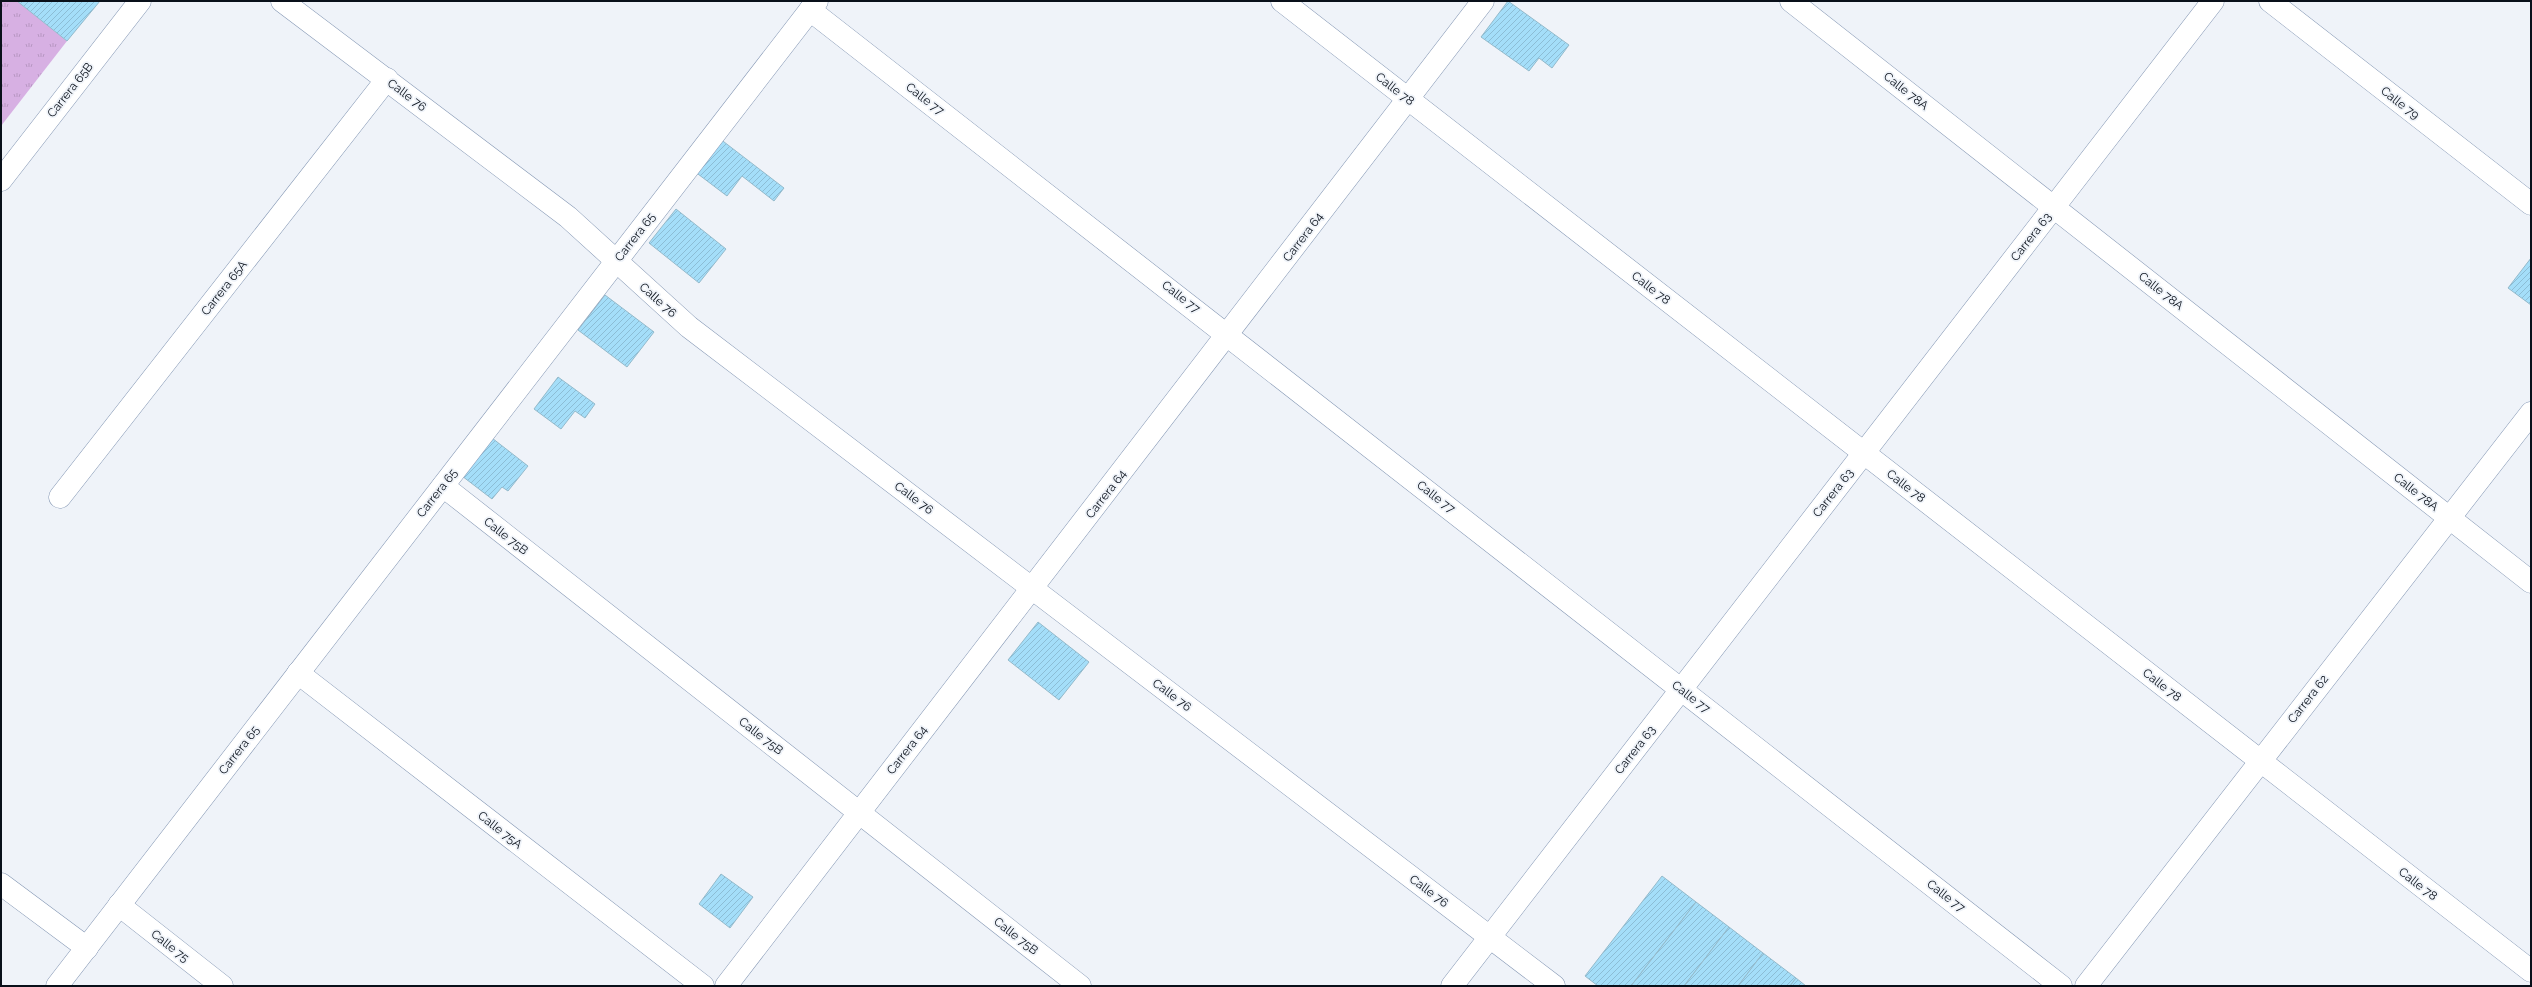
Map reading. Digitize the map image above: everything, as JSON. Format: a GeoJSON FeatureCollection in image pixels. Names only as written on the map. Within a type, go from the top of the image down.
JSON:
{"type":"FeatureCollection","features":[{"type":"Feature","properties":{"kind":"street","name":"Carrera 65B"},"geometry":{"type":"LineString","coordinates":[[1,180],[140,1]]}},
{"type":"Feature","properties":{"kind":"street","name":"Calle 76"},"geometry":{"type":"LineString","coordinates":[[282,1],[568,217],[689,327],[1554,986]]}},
{"type":"Feature","properties":{"kind":"street","name":"Calle 78"},"geometry":{"type":"LineString","coordinates":[[1282,1],[2531,972]]}},
{"type":"Feature","properties":{"kind":"street","name":"Carrera 64"},"geometry":{"type":"LineString","coordinates":[[726,986],[1484,1]]}},
{"type":"Feature","properties":{"kind":"street","name":"Calle 78A"},"geometry":{"type":"LineString","coordinates":[[1790,1],[2531,582]]}},
{"type":"Feature","properties":{"kind":"street","name":"Carrera 63"},"geometry":{"type":"LineString","coordinates":[[1452,986],[2213,1]]}},
{"type":"Feature","properties":{"kind":"street","name":"Calle 79"},"geometry":{"type":"LineString","coordinates":[[2270,1],[2531,204]]}},
{"type":"Feature","properties":{"kind":"street","name":"Carrera 65"},"geometry":{"type":"LineString","coordinates":[[57,986],[813,5]]}},
{"type":"Feature","properties":{"kind":"street","name":"Calle 77"},"geometry":{"type":"LineString","coordinates":[[813,5],[1228,334],[2061,986]]}},
{"type":"Feature","properties":{"kind":"street","name":"Carrera 65A"},"geometry":{"type":"LineString","coordinates":[[60,497],[387,79]]}},
{"type":"Feature","properties":{"kind":"street","name":"Carrera 62"},"geometry":{"type":"LineString","coordinates":[[2086,986],[2531,413]]}},
{"type":"Feature","properties":{"kind":"street","name":"Calle 75B"},"geometry":{"type":"LineString","coordinates":[[443,486],[1080,986]]}},
{"type":"Feature","properties":{"kind":"street","name":"Calle 75A"},"geometry":{"type":"LineString","coordinates":[[298,673],[703,986]]}},
{"type":"Feature","properties":{"kind":"street"},"geometry":{"type":"LineString","coordinates":[[1,884],[87,948]]}},
{"type":"Feature","properties":{"kind":"street","name":"Calle 75"},"geometry":{"type":"LineString","coordinates":[[119,905],[222,986]]}},
{"type":"Feature","properties":{"kind":"green space"},"geometry":{"type":"Polygon","coordinates":[[[1,1],[17,1],[67,41],[1,126],[1,1]]]}},
{"type":"Feature","properties":{"kind":"building"},"geometry":{"type":"Polygon","coordinates":[[[17,1],[100,1],[67,41],[17,1]]]}},
{"type":"Feature","properties":{"kind":"building"},"geometry":{"type":"Polygon","coordinates":[[[1508,1],[1569,45],[1552,68],[1539,58],[1529,71],[1481,37],[1508,1]]]}},
{"type":"Feature","properties":{"kind":"building"},"geometry":{"type":"Polygon","coordinates":[[[715,135],[784,188],[774,201],[742,176],[727,196],[690,168],[715,135]]]}},
{"type":"Feature","properties":{"kind":"building"},"geometry":{"type":"Polygon","coordinates":[[[676,209],[726,249],[699,283],[649,243],[676,209]]]}},
{"type":"Feature","properties":{"kind":"building"},"geometry":{"type":"Polygon","coordinates":[[[2531,258],[2531,305],[2508,288],[2531,258]]]}},
{"type":"Feature","properties":{"kind":"building"},"geometry":{"type":"Polygon","coordinates":[[[605,295],[654,332],[627,367],[578,330],[605,295]]]}},
{"type":"Feature","properties":{"kind":"building"},"geometry":{"type":"Polygon","coordinates":[[[558,377],[595,404],[585,418],[575,411],[561,429],[534,409],[558,377]]]}},
{"type":"Feature","properties":{"kind":"building"},"geometry":{"type":"Polygon","coordinates":[[[492,438],[528,466],[508,491],[502,487],[492,499],[462,476],[492,438]]]}},
{"type":"Feature","properties":{"kind":"building"},"geometry":{"type":"Polygon","coordinates":[[[1038,622],[1089,662],[1059,700],[1008,660],[1038,622]]]}},
{"type":"Feature","properties":{"kind":"building"},"geometry":{"type":"Polygon","coordinates":[[[721,874],[753,897],[730,928],[699,904],[721,874]]]}},
{"type":"Feature","properties":{"kind":"building"},"geometry":{"type":"Polygon","coordinates":[[[1662,876],[1696,902],[1631,986],[1598,986],[1585,976],[1662,876]]]}},
{"type":"Feature","properties":{"kind":"building"},"geometry":{"type":"Polygon","coordinates":[[[1696,902],[1729,927],[1684,986],[1631,986],[1696,902]]]}},
{"type":"Feature","properties":{"kind":"building"},"geometry":{"type":"Polygon","coordinates":[[[1729,927],[1763,953],[1738,986],[1684,986],[1729,927]]]}},
{"type":"Feature","properties":{"kind":"building"},"geometry":{"type":"Polygon","coordinates":[[[1763,953],[1796,978],[1790,986],[1738,986],[1763,953]]]}},
{"type":"Feature","properties":{"kind":"building"},"geometry":{"type":"Polygon","coordinates":[[[1796,978],[1806,986],[1790,986],[1796,978]]]}}]}
